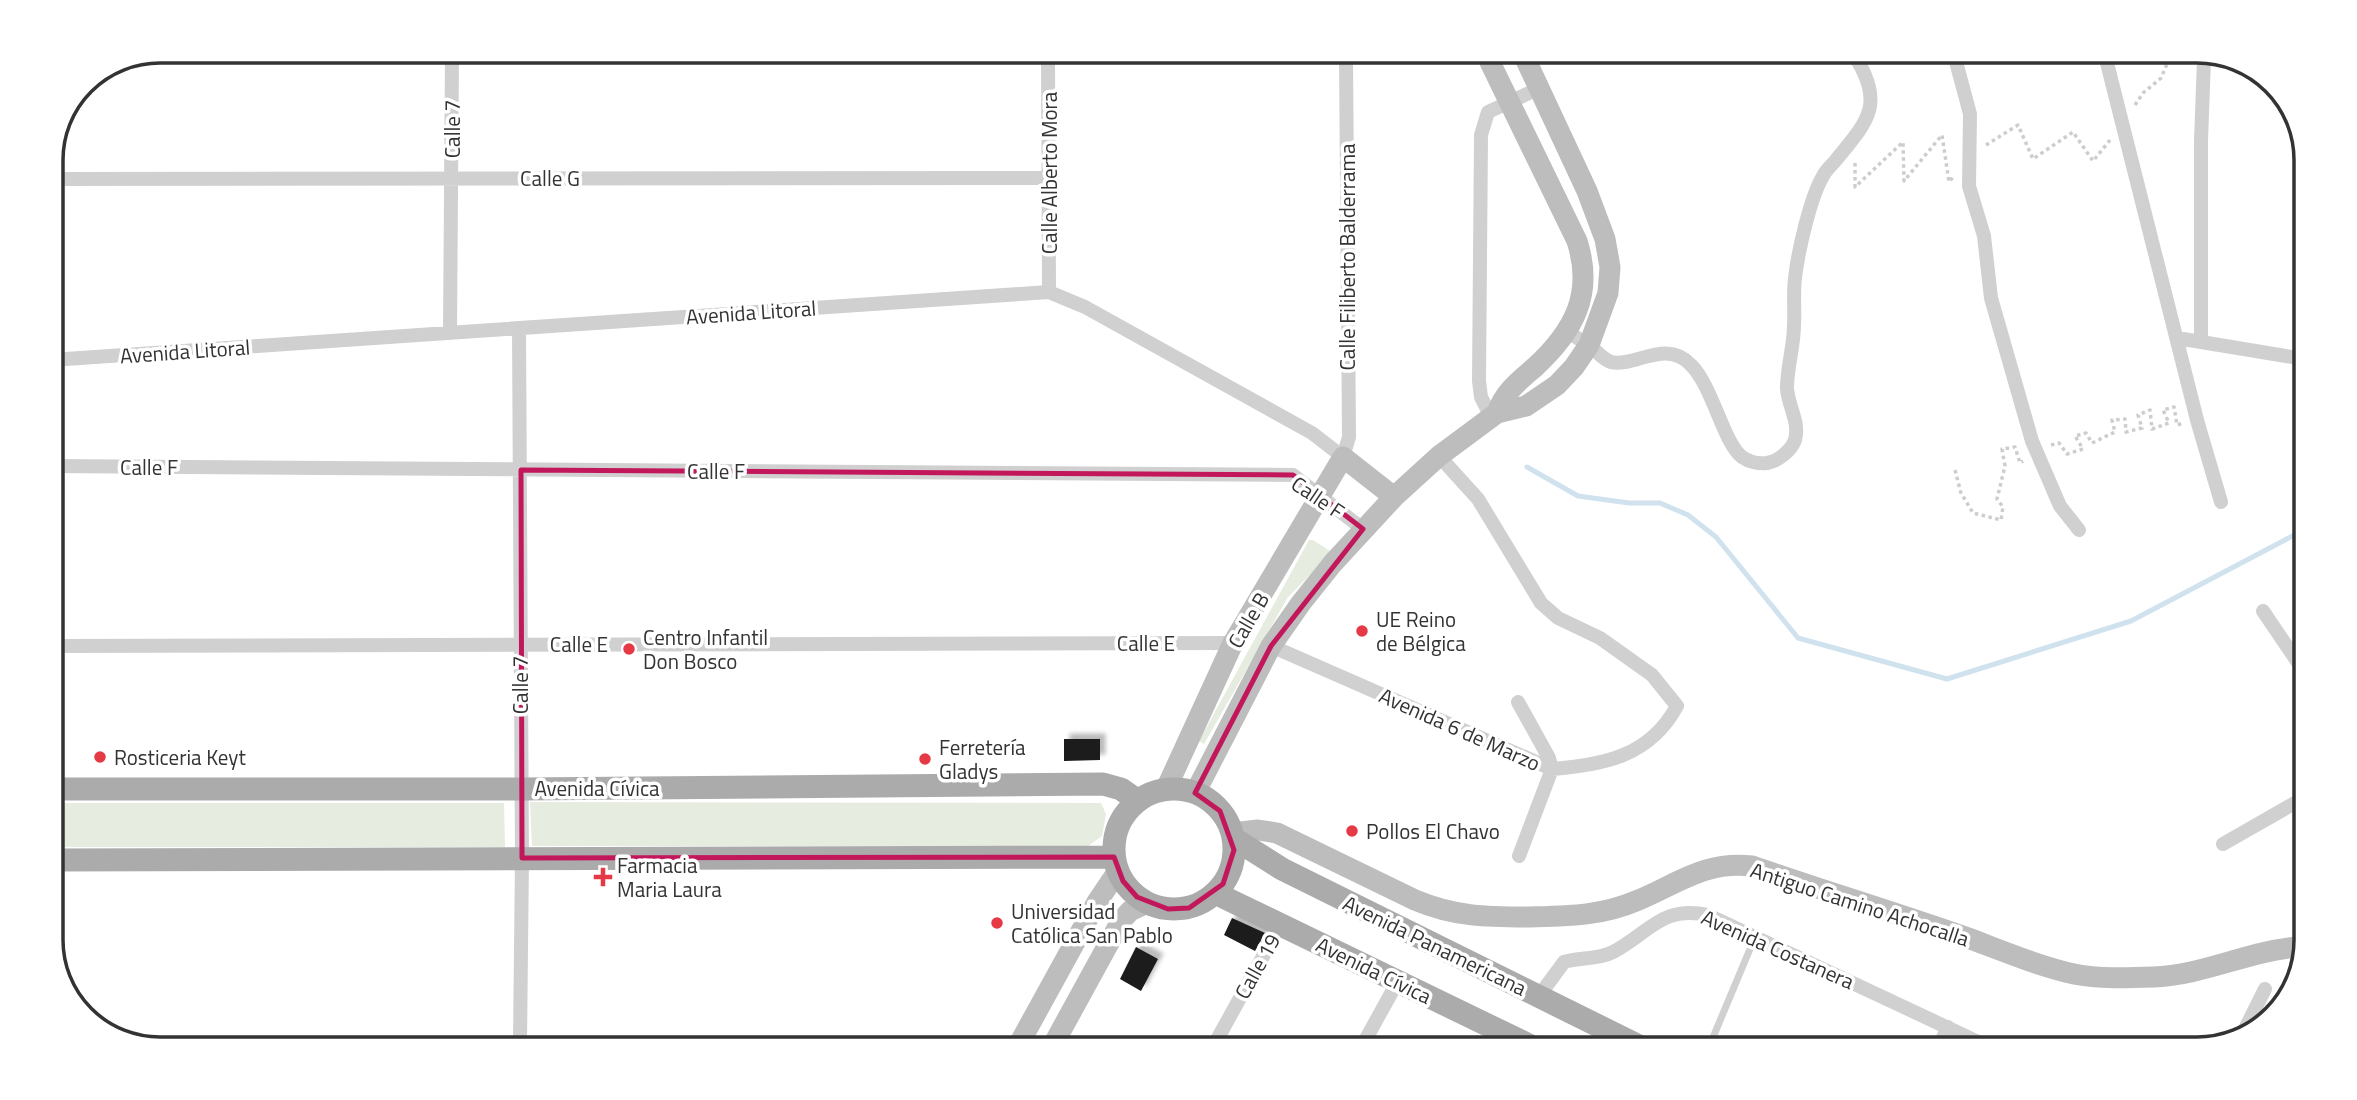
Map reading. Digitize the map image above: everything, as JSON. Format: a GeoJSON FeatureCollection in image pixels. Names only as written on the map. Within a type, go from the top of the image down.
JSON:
{"type":"FeatureCollection","features":[{"type":"Feature","properties":{"kind":"main road","name":"Avenida Cívica"},"geometry":{"type":"LineString","coordinates":[[63,789],[521,789],[1103,784],[1121,789],[1138,801]]}},
{"type":"Feature","properties":{"kind":"main road"},"geometry":{"type":"LineString","coordinates":[[1166,789],[1181,789],[1195,793],[1209,800],[1220,811],[1232,835],[1233,862],[1230,873],[1215,893],[1199,904],[1179,910],[1147,903],[1129,890],[1116,864],[1114,842],[1118,827],[1125,814],[1138,801],[1153,793],[1166,789]]}},
{"type":"Feature","properties":{"kind":"main road","name":"Avenida Panamericana"},"geometry":{"type":"LineString","coordinates":[[1232,835],[1282,869],[1621,1037]]}},
{"type":"Feature","properties":{"kind":"main road"},"geometry":{"type":"LineString","coordinates":[[63,860],[522,858],[1116,864]]}},
{"type":"Feature","properties":{"kind":"main road","name":"Avenida Cívica"},"geometry":{"type":"LineString","coordinates":[[1215,893],[1398,981],[1506,1037]]}},
{"type":"Feature","properties":{"kind":"street","name":"Calle 7"},"geometry":{"type":"LineString","coordinates":[[450,333],[452,63]]}},
{"type":"Feature","properties":{"kind":"street","name":"Calle Alberto Mora"},"geometry":{"type":"LineString","coordinates":[[1048,63],[1049,292]]}},
{"type":"Feature","properties":{"kind":"street","name":"Calle Filiberto Balderrama"},"geometry":{"type":"LineString","coordinates":[[1343,457],[1349,437],[1346,63]]}},
{"type":"Feature","properties":{"kind":"street"},"geometry":{"type":"LineString","coordinates":[[1490,63],[1581,253],[1583,291],[1575,319],[1567,332],[1547,356],[1510,390],[1494,415]]}},
{"type":"Feature","properties":{"kind":"street"},"geometry":{"type":"LineString","coordinates":[[1494,415],[1526,406],[1557,385],[1590,345],[1608,293],[1610,267],[1605,239],[1587,191],[1528,63]]}},
{"type":"Feature","properties":{"kind":"street"},"geometry":{"type":"LineString","coordinates":[[1567,332],[1590,345],[1610,362],[1621,363],[1665,354],[1681,356],[1691,364],[1706,385],[1734,446],[1742,456],[1755,463],[1767,463],[1786,453],[1795,441],[1796,422],[1787,390],[1798,260],[1822,176],[1868,119],[1872,104],[1864,71],[1859,63]]}},
{"type":"Feature","properties":{"kind":"street"},"geometry":{"type":"LineString","coordinates":[[1956,63],[1970,114],[1969,186],[1984,236],[1991,298],[2036,450],[2060,506],[2079,530]]}},
{"type":"Feature","properties":{"kind":"street"},"geometry":{"type":"LineString","coordinates":[[2107,63],[2197,420],[2221,502]]}},
{"type":"Feature","properties":{"kind":"street"},"geometry":{"type":"LineString","coordinates":[[2201,342],[2204,64]]}},
{"type":"Feature","properties":{"kind":"street"},"geometry":{"type":"LineString","coordinates":[[1494,415],[1481,397],[1479,381],[1480,135],[1488,112],[1540,88]]}},
{"type":"Feature","properties":{"kind":"street","name":"Calle G"},"geometry":{"type":"LineString","coordinates":[[63,179],[1048,178]]}},
{"type":"Feature","properties":{"kind":"street","name":"Avenida Litoral"},"geometry":{"type":"LineString","coordinates":[[63,359],[1049,292],[1085,307],[1312,433],[1394,497]]}},
{"type":"Feature","properties":{"kind":"street","name":"Calle 7"},"geometry":{"type":"LineString","coordinates":[[519,328],[522,858],[520,1037]]}},
{"type":"Feature","properties":{"kind":"street"},"geometry":{"type":"LineString","coordinates":[[2177,338],[2294,357]]}},
{"type":"Feature","properties":{"kind":"street","name":"Calle B"},"geometry":{"type":"LineString","coordinates":[[1195,793],[1271,646],[1301,603],[1363,529],[1394,497],[1439,456],[1494,415]]}},
{"type":"Feature","properties":{"kind":"street","name":"Avenida 6 de Marzo"},"geometry":{"type":"LineString","coordinates":[[1271,646],[1552,769],[1602,763],[1633,751],[1653,739],[1667,725],[1677,706],[1652,675],[1600,638],[1558,618],[1541,603],[1478,499],[1439,456]]}},
{"type":"Feature","properties":{"kind":"street","name":"Calle B"},"geometry":{"type":"LineString","coordinates":[[1166,789],[1233,643],[1343,457]]}},
{"type":"Feature","properties":{"kind":"street","name":"Calle F"},"geometry":{"type":"LineString","coordinates":[[63,466],[1293,475],[1363,529]]}},
{"type":"Feature","properties":{"kind":"street"},"geometry":{"type":"LineString","coordinates":[[2263,611],[2294,657]]}},
{"type":"Feature","properties":{"kind":"street","name":"Calle E"},"geometry":{"type":"LineString","coordinates":[[63,646],[1233,643]]}},
{"type":"Feature","properties":{"kind":"street"},"geometry":{"type":"LineString","coordinates":[[1518,702],[1549,758],[1552,769],[1520,856]]}},
{"type":"Feature","properties":{"kind":"street"},"geometry":{"type":"LineString","coordinates":[[2223,844],[2294,803]]}},
{"type":"Feature","properties":{"kind":"street","name":"Antiguo Camino Achocalla"},"geometry":{"type":"LineString","coordinates":[[1232,835],[1258,830],[1277,833],[1415,900],[1437,909],[1475,917],[1578,916],[1611,910],[1637,901],[1674,882],[1716,866],[1731,864],[1752,866],[2007,954],[2076,974],[2156,977],[2196,972],[2254,954],[2293,947]]}},
{"type":"Feature","properties":{"kind":"street"},"geometry":{"type":"LineString","coordinates":[[1023,1037],[1116,864]]}},
{"type":"Feature","properties":{"kind":"street"},"geometry":{"type":"LineString","coordinates":[[1057,1037],[1121,921],[1130,911],[1147,903]]}},
{"type":"Feature","properties":{"kind":"street","name":"Avenida Costanera"},"geometry":{"type":"LineString","coordinates":[[1539,996],[1564,962],[1612,953],[1656,921],[1679,912],[1694,912],[1708,915],[1755,936],[1968,1037]]}},
{"type":"Feature","properties":{"kind":"street","name":"Calle 19"},"geometry":{"type":"LineString","coordinates":[[1218,1037],[1281,924]]}},
{"type":"Feature","properties":{"kind":"street"},"geometry":{"type":"LineString","coordinates":[[1367,1037],[1398,981]]}},
{"type":"Feature","properties":{"kind":"street"},"geometry":{"type":"LineString","coordinates":[[2248,1022],[2265,989]]}},
{"type":"Feature","properties":{"kind":"street"},"geometry":{"type":"LineString","coordinates":[[1943,1037],[1948,1027]]}},
{"type":"Feature","properties":{"kind":"lane"},"geometry":{"type":"LineString","coordinates":[[1713,1037],[1755,936]]}},
{"type":"Feature","properties":{"kind":"path"},"geometry":{"type":"LineString","coordinates":[[1860,130],[1855,160],[1855,187],[1903,142],[1904,181],[1942,135],[1949,182],[1969,155],[2018,125],[2034,159],[2073,132],[2093,161],[2143,93],[2161,78],[2167,63]]}},
{"type":"Feature","properties":{"kind":"path"},"geometry":{"type":"LineString","coordinates":[[2036,450],[2059,443],[2067,454],[2082,449],[2075,436],[2086,433],[2092,443],[2115,432],[2112,420],[2124,419],[2126,432],[2142,428],[2138,415],[2150,410],[2152,429],[2169,423],[2163,410],[2174,407],[2177,425],[2197,420]]}},
{"type":"Feature","properties":{"kind":"path"},"geometry":{"type":"LineString","coordinates":[[1955,470],[1961,493],[1973,513],[2001,520],[2003,507],[1997,499],[2005,466],[2001,449]]}},
{"type":"Feature","properties":{"kind":"highlighted area"},"geometry":{"type":"Polygon","coordinates":[[[521,470],[1293,475],[1363,529],[1271,646],[1195,793],[1220,811],[1234,850],[1223,884],[1189,908],[1168,909],[1137,897],[1123,881],[1114,857],[522,858],[521,470]]]}},
{"type":"Feature","properties":{"kind":"shaded area"},"geometry":{"type":"Polygon","coordinates":[[[1309,540],[1313,540],[1331,554],[1288,597],[1204,744],[1199,741],[1309,540]]]}},
{"type":"Feature","properties":{"kind":"shaded area"},"geometry":{"type":"Polygon","coordinates":[[[530,802],[1101,803],[1106,814],[1102,836],[1088,846],[532,846],[530,802]]]}},
{"type":"Feature","properties":{"kind":"shaded area"},"geometry":{"type":"Polygon","coordinates":[[[63,803],[504,803],[505,847],[63,847],[63,803]]]}},
{"type":"Feature","properties":{"kind":"building"},"geometry":{"type":"Polygon","coordinates":[[[1064,739],[1100,739],[1100,760],[1064,761],[1064,739]]]}},
{"type":"Feature","properties":{"kind":"building"},"geometry":{"type":"Polygon","coordinates":[[[1232,918],[1265,933],[1255,951],[1224,935],[1232,918]]]}},
{"type":"Feature","properties":{"kind":"building"},"geometry":{"type":"Polygon","coordinates":[[[1136,947],[1158,959],[1141,991],[1120,979],[1136,947]]]}},
{"type":"Feature","properties":{"kind":"waterway"},"geometry":{"type":"LineString","coordinates":[[1527,467],[1578,496],[1629,503],[1660,503],[1688,515],[1716,537],[1798,638],[1947,679],[2131,621],[2294,535]]}},
{"type":"Feature","properties":{"kind":"place","name":"UE Reino de Bélgica"},"geometry":{"type":"Point","coordinates":[1362,631]}},
{"type":"Feature","properties":{"kind":"place","name":"Centro Infantil Don Bosco"},"geometry":{"type":"Point","coordinates":[629,649]}},
{"type":"Feature","properties":{"kind":"place","name":"Rosticeria Keyt"},"geometry":{"type":"Point","coordinates":[100,757]}},
{"type":"Feature","properties":{"kind":"place","name":"Ferretería Gladys"},"geometry":{"type":"Point","coordinates":[925,759]}},
{"type":"Feature","properties":{"kind":"place","name":"Pollos El Chavo"},"geometry":{"type":"Point","coordinates":[1352,831]}},
{"type":"Feature","properties":{"kind":"place","name":"Farmacia Maria Laura"},"geometry":{"type":"Point","coordinates":[603,877]}},
{"type":"Feature","properties":{"kind":"place","name":"Universidad Católica San Pablo"},"geometry":{"type":"Point","coordinates":[997,923]}}]}
